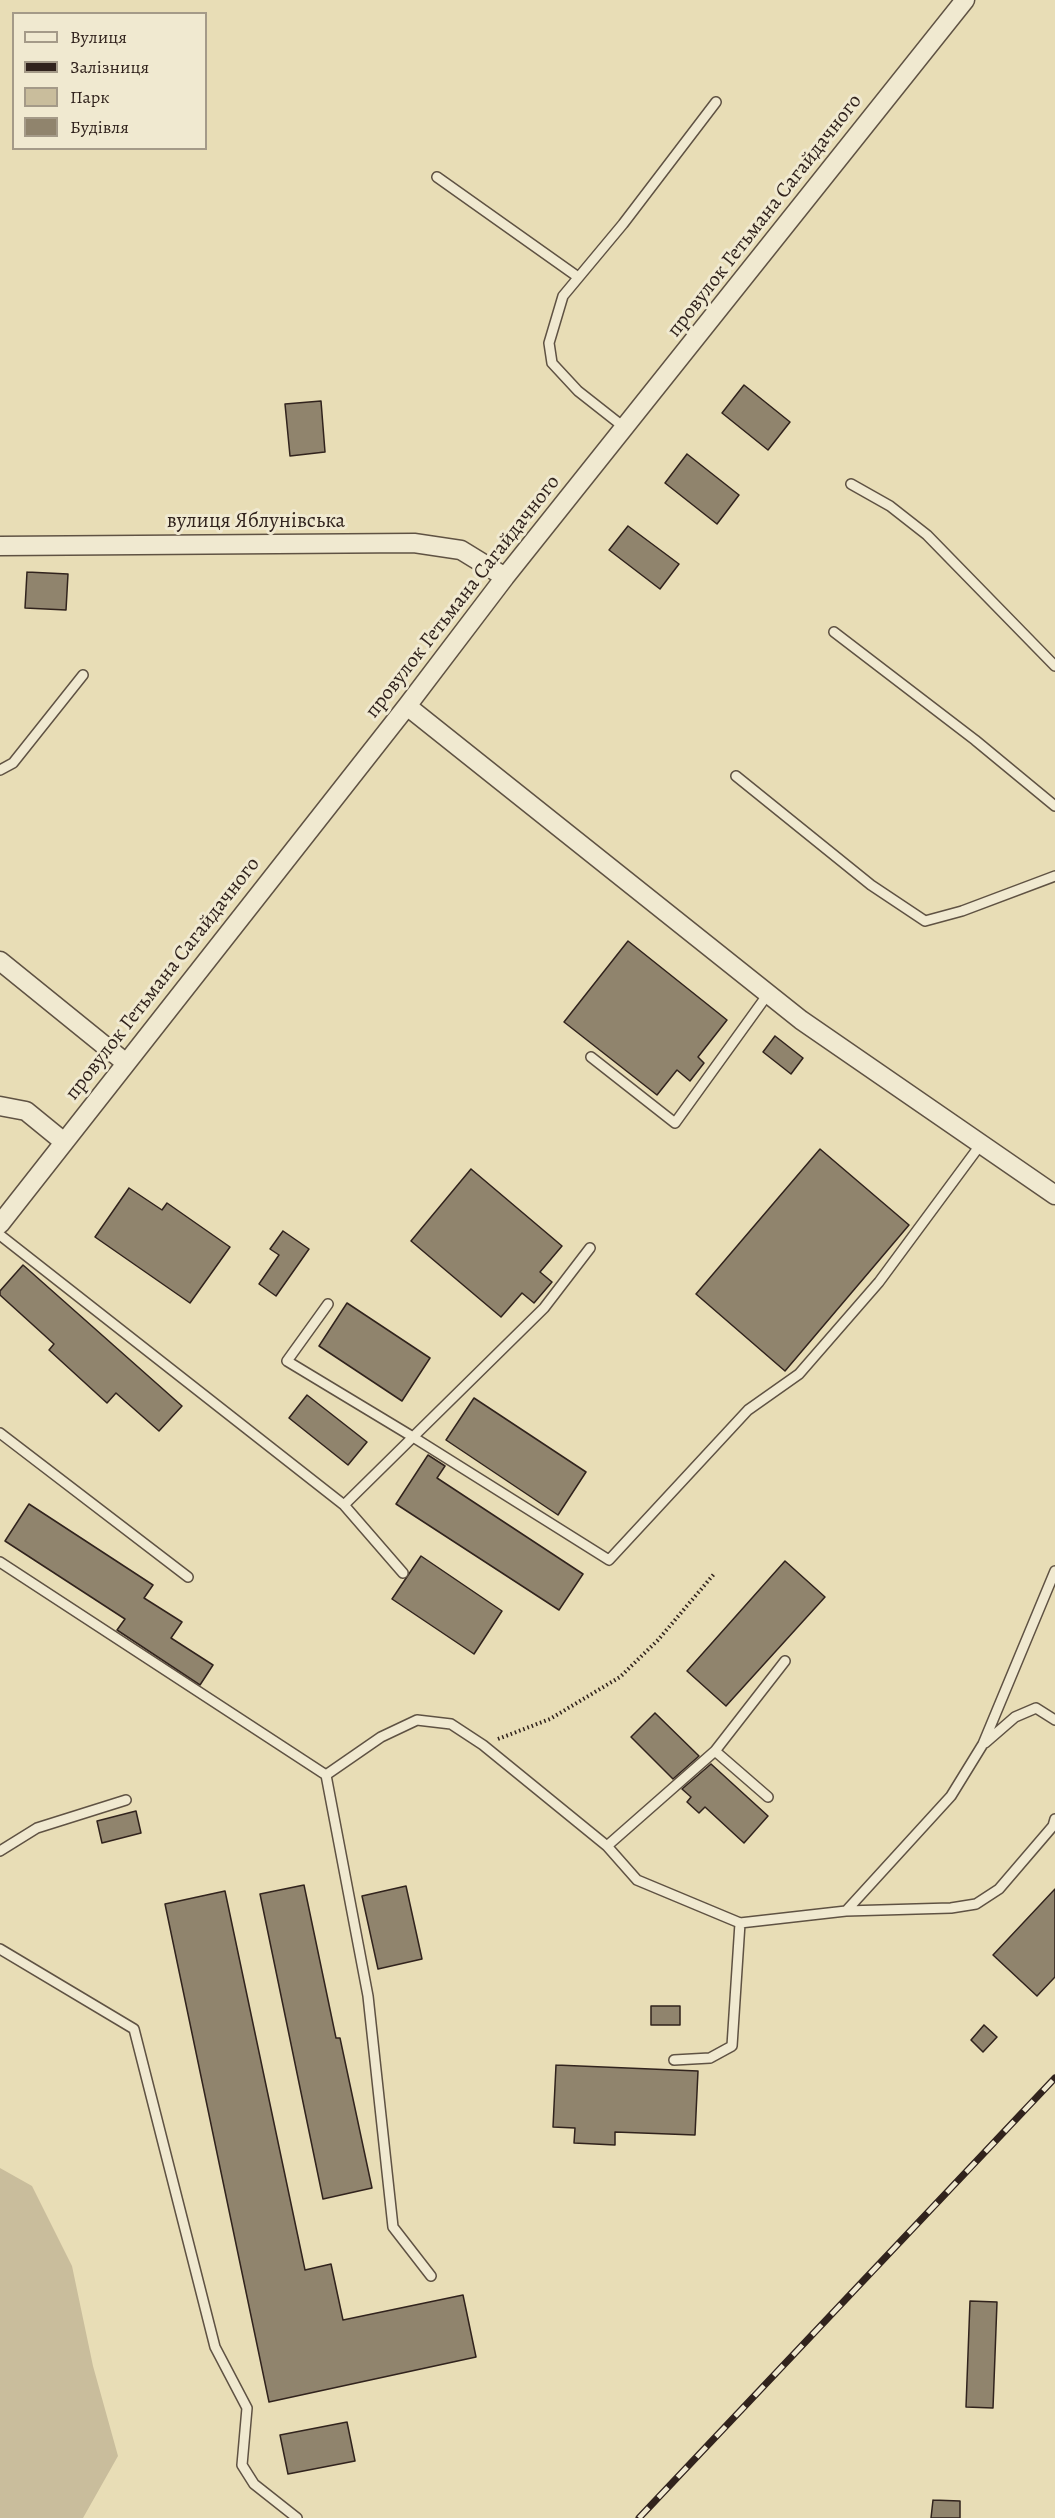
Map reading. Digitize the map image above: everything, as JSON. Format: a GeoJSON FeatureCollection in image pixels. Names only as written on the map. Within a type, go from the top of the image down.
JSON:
{"type":"FeatureCollection","features":[{"type":"Feature","properties":{"kind":"street","name":"провулок Гетьмана Сагайдачного"},"geometry":{"type":"LineString","coordinates":[[0,1224],[407,706],[504,577],[965,0]]}},
{"type":"Feature","properties":{"kind":"street","name":"вулиця Яблунівська"},"geometry":{"type":"LineString","coordinates":[[0,546],[414,543],[461,550],[504,577]]}},
{"type":"Feature","properties":{"kind":"street"},"geometry":{"type":"LineString","coordinates":[[407,706],[801,1020],[1055,1195]]}},
{"type":"Feature","properties":{"kind":"street"},"geometry":{"type":"LineString","coordinates":[[0,961],[126,1063]]}},
{"type":"Feature","properties":{"kind":"street"},"geometry":{"type":"LineString","coordinates":[[0,1106],[26,1111],[63,1142]]}},
{"type":"Feature","properties":{"kind":"lane"},"geometry":{"type":"LineString","coordinates":[[625,428],[578,391],[552,363],[549,343],[563,296],[623,224],[716,102]]}},
{"type":"Feature","properties":{"kind":"lane"},"geometry":{"type":"LineString","coordinates":[[436,177],[578,277]]}},
{"type":"Feature","properties":{"kind":"lane"},"geometry":{"type":"LineString","coordinates":[[851,484],[890,506],[927,535],[1055,666]]}},
{"type":"Feature","properties":{"kind":"lane"},"geometry":{"type":"LineString","coordinates":[[834,632],[975,740],[1055,806]]}},
{"type":"Feature","properties":{"kind":"lane"},"geometry":{"type":"LineString","coordinates":[[0,770],[12,763],[83,675]]}},
{"type":"Feature","properties":{"kind":"lane"},"geometry":{"type":"LineString","coordinates":[[736,776],[871,885],[925,921],[1055,876]]}},
{"type":"Feature","properties":{"kind":"lane"},"geometry":{"type":"LineString","coordinates":[[591,1057],[675,1123],[768,994]]}},
{"type":"Feature","properties":{"kind":"lane"},"geometry":{"type":"LineString","coordinates":[[328,1304],[287,1361],[609,1560],[748,1410],[800,1374],[879,1282],[981,1144]]}},
{"type":"Feature","properties":{"kind":"lane"},"geometry":{"type":"LineString","coordinates":[[0,1235],[344,1505],[403,1574]]}},
{"type":"Feature","properties":{"kind":"lane"},"geometry":{"type":"LineString","coordinates":[[344,1505],[544,1308],[590,1248]]}},
{"type":"Feature","properties":{"kind":"lane"},"geometry":{"type":"LineString","coordinates":[[0,1433],[188,1577]]}},
{"type":"Feature","properties":{"kind":"lane"},"geometry":{"type":"LineString","coordinates":[[0,1562],[326,1775],[368,1996],[393,2227],[431,2276]]}},
{"type":"Feature","properties":{"kind":"lane"},"geometry":{"type":"LineString","coordinates":[[846,1911],[951,1796],[983,1744],[1055,1572]]}},
{"type":"Feature","properties":{"kind":"lane"},"geometry":{"type":"LineString","coordinates":[[607,1846],[715,1751],[785,1661]]}},
{"type":"Feature","properties":{"kind":"lane"},"geometry":{"type":"LineString","coordinates":[[983,1744],[1015,1717],[1036,1708],[1055,1720]]}},
{"type":"Feature","properties":{"kind":"lane"},"geometry":{"type":"LineString","coordinates":[[326,1775],[381,1737],[417,1720],[451,1724],[483,1745],[607,1846],[637,1880],[740,1923],[846,1911],[951,1908],[976,1904],[999,1889],[1053,1826],[1055,1819]]}},
{"type":"Feature","properties":{"kind":"lane"},"geometry":{"type":"LineString","coordinates":[[715,1751],[768,1797]]}},
{"type":"Feature","properties":{"kind":"lane"},"geometry":{"type":"LineString","coordinates":[[0,1851],[37,1827],[126,1800]]}},
{"type":"Feature","properties":{"kind":"lane"},"geometry":{"type":"LineString","coordinates":[[674,2060],[710,2058],[732,2046],[740,1923]]}},
{"type":"Feature","properties":{"kind":"lane"},"geometry":{"type":"LineString","coordinates":[[0,1949],[134,2029],[215,2347],[246,2408],[242,2465],[254,2484],[297,2518]]}},
{"type":"Feature","properties":{"kind":"path"},"geometry":{"type":"LineString","coordinates":[[483,1745],[550,1719],[620,1677],[658,1640],[714,1574]]}},
{"type":"Feature","properties":{"kind":"green space"},"geometry":{"type":"Polygon","coordinates":[[[0,2168],[32,2186],[72,2266],[93,2366],[118,2456],[83,2518],[0,2518],[0,2168]]]}},
{"type":"Feature","properties":{"kind":"building"},"geometry":{"type":"Polygon","coordinates":[[[744,385],[790,422],[768,450],[722,413],[744,385]]]}},
{"type":"Feature","properties":{"kind":"building"},"geometry":{"type":"Polygon","coordinates":[[[321,401],[325,452],[290,456],[285,404],[321,401]]]}},
{"type":"Feature","properties":{"kind":"building"},"geometry":{"type":"Polygon","coordinates":[[[687,454],[739,495],[717,524],[665,483],[687,454]]]}},
{"type":"Feature","properties":{"kind":"building"},"geometry":{"type":"Polygon","coordinates":[[[628,526],[679,564],[660,589],[609,550],[628,526]]]}},
{"type":"Feature","properties":{"kind":"building"},"geometry":{"type":"Polygon","coordinates":[[[27,572],[68,574],[66,610],[25,608],[27,572]]]}},
{"type":"Feature","properties":{"kind":"building"},"geometry":{"type":"Polygon","coordinates":[[[628,941],[727,1020],[698,1057],[704,1063],[690,1081],[677,1070],[657,1095],[564,1022],[628,941]]]}},
{"type":"Feature","properties":{"kind":"building"},"geometry":{"type":"Polygon","coordinates":[[[775,1036],[803,1058],[791,1074],[763,1052],[775,1036]]]}},
{"type":"Feature","properties":{"kind":"building"},"geometry":{"type":"Polygon","coordinates":[[[820,1149],[909,1225],[785,1371],[696,1294],[820,1149]]]}},
{"type":"Feature","properties":{"kind":"building"},"geometry":{"type":"Polygon","coordinates":[[[471,1169],[562,1246],[540,1272],[552,1282],[534,1303],[522,1293],[501,1317],[411,1241],[471,1169]]]}},
{"type":"Feature","properties":{"kind":"building"},"geometry":{"type":"Polygon","coordinates":[[[129,1188],[162,1210],[167,1203],[230,1247],[190,1303],[95,1237],[129,1188]]]}},
{"type":"Feature","properties":{"kind":"building"},"geometry":{"type":"Polygon","coordinates":[[[283,1231],[309,1249],[276,1296],[259,1284],[279,1255],[270,1249],[283,1231]]]}},
{"type":"Feature","properties":{"kind":"building"},"geometry":{"type":"Polygon","coordinates":[[[23,1265],[182,1406],[159,1431],[116,1393],[107,1403],[49,1350],[54,1344],[0,1295],[0,1291],[23,1265]]]}},
{"type":"Feature","properties":{"kind":"building"},"geometry":{"type":"Polygon","coordinates":[[[347,1303],[430,1358],[402,1401],[319,1346],[347,1303]]]}},
{"type":"Feature","properties":{"kind":"building"},"geometry":{"type":"Polygon","coordinates":[[[307,1395],[367,1442],[348,1465],[289,1418],[307,1395]]]}},
{"type":"Feature","properties":{"kind":"building"},"geometry":{"type":"Polygon","coordinates":[[[474,1398],[586,1472],[558,1515],[446,1440],[474,1398]]]}},
{"type":"Feature","properties":{"kind":"building"},"geometry":{"type":"Polygon","coordinates":[[[428,1455],[445,1466],[437,1478],[583,1574],[559,1610],[396,1504],[428,1455]]]}},
{"type":"Feature","properties":{"kind":"building"},"geometry":{"type":"Polygon","coordinates":[[[29,1504],[153,1585],[144,1598],[182,1622],[171,1638],[213,1665],[200,1685],[117,1630],[125,1619],[5,1541],[29,1504]]]}},
{"type":"Feature","properties":{"kind":"building"},"geometry":{"type":"Polygon","coordinates":[[[421,1556],[502,1611],[474,1654],[392,1599],[421,1556]]]}},
{"type":"Feature","properties":{"kind":"building"},"geometry":{"type":"Polygon","coordinates":[[[785,1561],[825,1597],[726,1706],[687,1671],[785,1561]]]}},
{"type":"Feature","properties":{"kind":"building"},"geometry":{"type":"Polygon","coordinates":[[[655,1713],[699,1756],[673,1779],[631,1737],[655,1713]]]}},
{"type":"Feature","properties":{"kind":"building"},"geometry":{"type":"Polygon","coordinates":[[[711,1764],[768,1816],[744,1843],[705,1807],[699,1813],[687,1802],[691,1797],[682,1789],[711,1764]]]}},
{"type":"Feature","properties":{"kind":"building"},"geometry":{"type":"Polygon","coordinates":[[[136,1811],[141,1833],[102,1843],[97,1821],[136,1811]]]}},
{"type":"Feature","properties":{"kind":"building"},"geometry":{"type":"Polygon","coordinates":[[[304,1885],[336,2038],[340,2038],[372,2188],[323,2199],[260,1894],[304,1885]]]}},
{"type":"Feature","properties":{"kind":"building"},"geometry":{"type":"Polygon","coordinates":[[[406,1886],[422,1959],[378,1969],[362,1896],[406,1886]]]}},
{"type":"Feature","properties":{"kind":"building"},"geometry":{"type":"Polygon","coordinates":[[[1055,1889],[1055,1977],[1037,1996],[993,1955],[1055,1889]]]}},
{"type":"Feature","properties":{"kind":"building"},"geometry":{"type":"Polygon","coordinates":[[[225,1891],[305,2270],[331,2264],[343,2320],[463,2295],[476,2357],[269,2402],[165,1904],[225,1891]]]}},
{"type":"Feature","properties":{"kind":"building"},"geometry":{"type":"Polygon","coordinates":[[[651,2006],[680,2006],[680,2025],[651,2025],[651,2006]]]}},
{"type":"Feature","properties":{"kind":"building"},"geometry":{"type":"Polygon","coordinates":[[[984,2025],[997,2037],[983,2052],[971,2040],[984,2025]]]}},
{"type":"Feature","properties":{"kind":"building"},"geometry":{"type":"Polygon","coordinates":[[[556,2065],[698,2071],[695,2135],[615,2132],[615,2145],[574,2143],[575,2128],[553,2127],[556,2065]]]}},
{"type":"Feature","properties":{"kind":"building"},"geometry":{"type":"Polygon","coordinates":[[[970,2301],[997,2302],[993,2408],[966,2407],[970,2301]]]}},
{"type":"Feature","properties":{"kind":"building"},"geometry":{"type":"Polygon","coordinates":[[[347,2422],[355,2461],[288,2474],[280,2435],[347,2422]]]}},
{"type":"Feature","properties":{"kind":"building"},"geometry":{"type":"Polygon","coordinates":[[[933,2500],[960,2501],[960,2518],[931,2518],[933,2500]]]}},
{"type":"Feature","properties":{"kind":"railway"},"geometry":{"type":"LineString","coordinates":[[639,2518],[1055,2078]]}}]}
